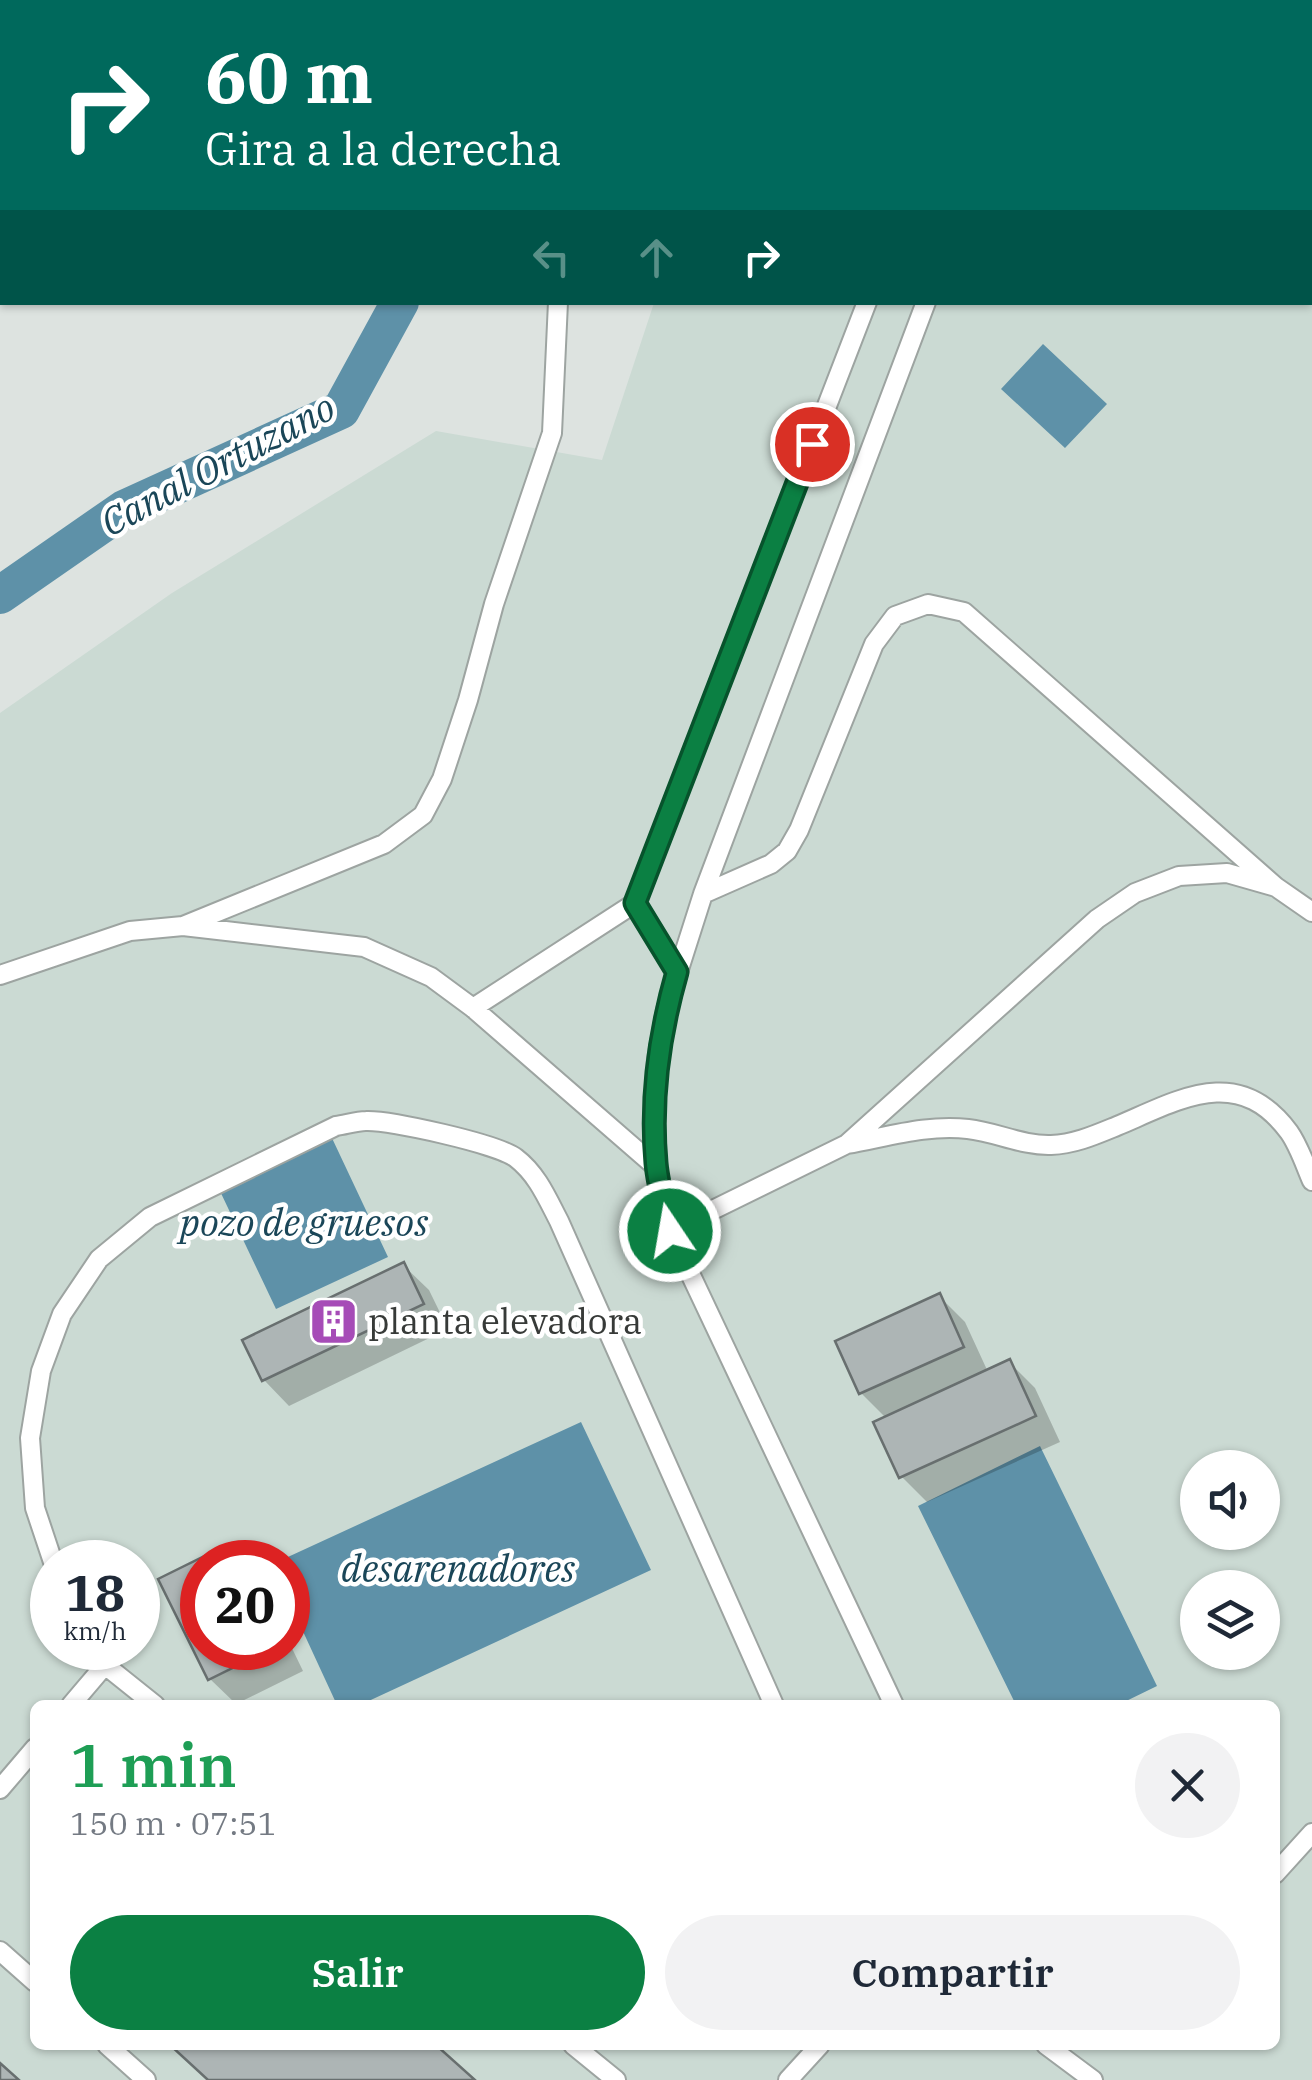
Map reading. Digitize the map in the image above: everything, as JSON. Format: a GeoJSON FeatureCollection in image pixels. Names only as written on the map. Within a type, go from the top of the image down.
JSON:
{"type":"FeatureCollection","features":[{"type":"Feature","properties":{"kind":"lane"},"geometry":{"type":"LineString","coordinates":[[183,926],[384,844],[422,816],[442,780],[494,604],[552,433],[558,305]]}},
{"type":"Feature","properties":{"kind":"lane"},"geometry":{"type":"LineString","coordinates":[[472,1008],[635,903],[866,305]]}},
{"type":"Feature","properties":{"kind":"lane"},"geometry":{"type":"LineString","coordinates":[[892,1700],[670,1231],[656,1166],[654,1106],[666,1010],[703,894],[925,305]]}},
{"type":"Feature","properties":{"kind":"lane"},"geometry":{"type":"LineString","coordinates":[[703,894],[771,864],[787,852],[874,644],[895,616],[928,604],[964,612],[1276,887],[1312,912]]}},
{"type":"Feature","properties":{"kind":"lane"},"geometry":{"type":"LineString","coordinates":[[670,1231],[846,1144],[1097,919],[1136,893],[1179,876],[1228,873],[1276,887]]}},
{"type":"Feature","properties":{"kind":"lane"},"geometry":{"type":"LineString","coordinates":[[635,903],[677,972]]}},
{"type":"Feature","properties":{"kind":"lane"},"geometry":{"type":"LineString","coordinates":[[0,975],[130,930],[183,926],[364,947],[431,977],[656,1166]]}},
{"type":"Feature","properties":{"kind":"lane"},"geometry":{"type":"LineString","coordinates":[[846,1144],[934,1128],[993,1132],[1048,1145],[1079,1142],[1187,1097],[1216,1090],[1244,1096],[1270,1112],[1290,1134],[1312,1180]]}},
{"type":"Feature","properties":{"kind":"lane"},"geometry":{"type":"LineString","coordinates":[[45,1540],[35,1508],[30,1438],[41,1371],[62,1314],[98,1259],[150,1217],[336,1126],[366,1120],[397,1124],[486,1145],[512,1155],[535,1176],[559,1221],[772,1700]]}},
{"type":"Feature","properties":{"kind":"lane"},"geometry":{"type":"LineString","coordinates":[[75,1700],[101,1670]]}},
{"type":"Feature","properties":{"kind":"lane"},"geometry":{"type":"LineString","coordinates":[[111,1670],[148,1700]]}},
{"type":"Feature","properties":{"kind":"lane"},"geometry":{"type":"LineString","coordinates":[[0,1789],[30,1754]]}},
{"type":"Feature","properties":{"kind":"lane"},"geometry":{"type":"LineString","coordinates":[[1280,1868],[1312,1832]]}},
{"type":"Feature","properties":{"kind":"lane"},"geometry":{"type":"LineString","coordinates":[[0,1951],[30,1978]]}},
{"type":"Feature","properties":{"kind":"lane"},"geometry":{"type":"LineString","coordinates":[[112,2050],[146,2080]]}},
{"type":"Feature","properties":{"kind":"lane"},"geometry":{"type":"LineString","coordinates":[[579,2050],[616,2080]]}},
{"type":"Feature","properties":{"kind":"lane"},"geometry":{"type":"LineString","coordinates":[[788,2080],[815,2050]]}},
{"type":"Feature","properties":{"kind":"lane"},"geometry":{"type":"LineString","coordinates":[[1053,2050],[1093,2080]]}},
{"type":"Feature","properties":{"kind":"shaded area"},"geometry":{"type":"Polygon","coordinates":[[[653,305],[1312,305],[1312,2080],[0,2080],[0,713],[172,593],[436,431],[602,460],[653,305]]]}},
{"type":"Feature","properties":{"kind":"water"},"geometry":{"type":"Polygon","coordinates":[[[1043,344],[1107,404],[1065,448],[1001,389],[1043,344]]]}},
{"type":"Feature","properties":{"kind":"water","name":"pozo de gruesos"},"geometry":{"type":"Polygon","coordinates":[[[331,1136],[388,1257],[276,1309],[219,1189],[331,1136]]]}},
{"type":"Feature","properties":{"kind":"water","name":"desarenadores"},"geometry":{"type":"Polygon","coordinates":[[[581,1422],[651,1570],[371,1700],[335,1700],[310,1647],[310,1547],[581,1422]]]}},
{"type":"Feature","properties":{"kind":"water"},"geometry":{"type":"Polygon","coordinates":[[[1040,1446],[1157,1686],[1128,1700],[1014,1700],[918,1506],[1040,1446]]]}},
{"type":"Feature","properties":{"kind":"building","name":"planta elevadora"},"geometry":{"type":"Polygon","coordinates":[[[404,1262],[424,1304],[262,1381],[242,1340],[404,1262]]]}},
{"type":"Feature","properties":{"kind":"building"},"geometry":{"type":"Polygon","coordinates":[[[940,1293],[964,1347],[859,1394],[835,1341],[940,1293]]]}},
{"type":"Feature","properties":{"kind":"building"},"geometry":{"type":"Polygon","coordinates":[[[1010,1359],[1036,1416],[899,1478],[873,1422],[1010,1359]]]}},
{"type":"Feature","properties":{"kind":"building"},"geometry":{"type":"Polygon","coordinates":[[[180,1568],[180,1623],[160,1583],[160,1578],[180,1568]]]}},
{"type":"Feature","properties":{"kind":"building"},"geometry":{"type":"Polygon","coordinates":[[[203,1670],[228,1670],[208,1680],[203,1670]]]}},
{"type":"Feature","properties":{"kind":"building"},"geometry":{"type":"Polygon","coordinates":[[[175,2050],[442,2050],[475,2080],[208,2080],[175,2050]]]}},
{"type":"Feature","properties":{"kind":"building"},"geometry":{"type":"Polygon","coordinates":[[[0,2063],[19,2080],[0,2080],[0,2063]]]}},
{"type":"Feature","properties":{"kind":"waterway","name":"Canal Ortuzano"},"geometry":{"type":"LineString","coordinates":[[0,595],[124,509],[341,410],[398,305]]}},
{"type":"Feature","properties":{"kind":"place","name":"planta elevadora"},"geometry":{"type":"Point","coordinates":[333,1322]}},
{"type":"Feature","properties":{"kind":"route"},"geometry":{"type":"LineString","coordinates":[[670,1231],[656,1166],[654,1106],[657,1058],[677,972],[635,903],[812,444]]}}]}
